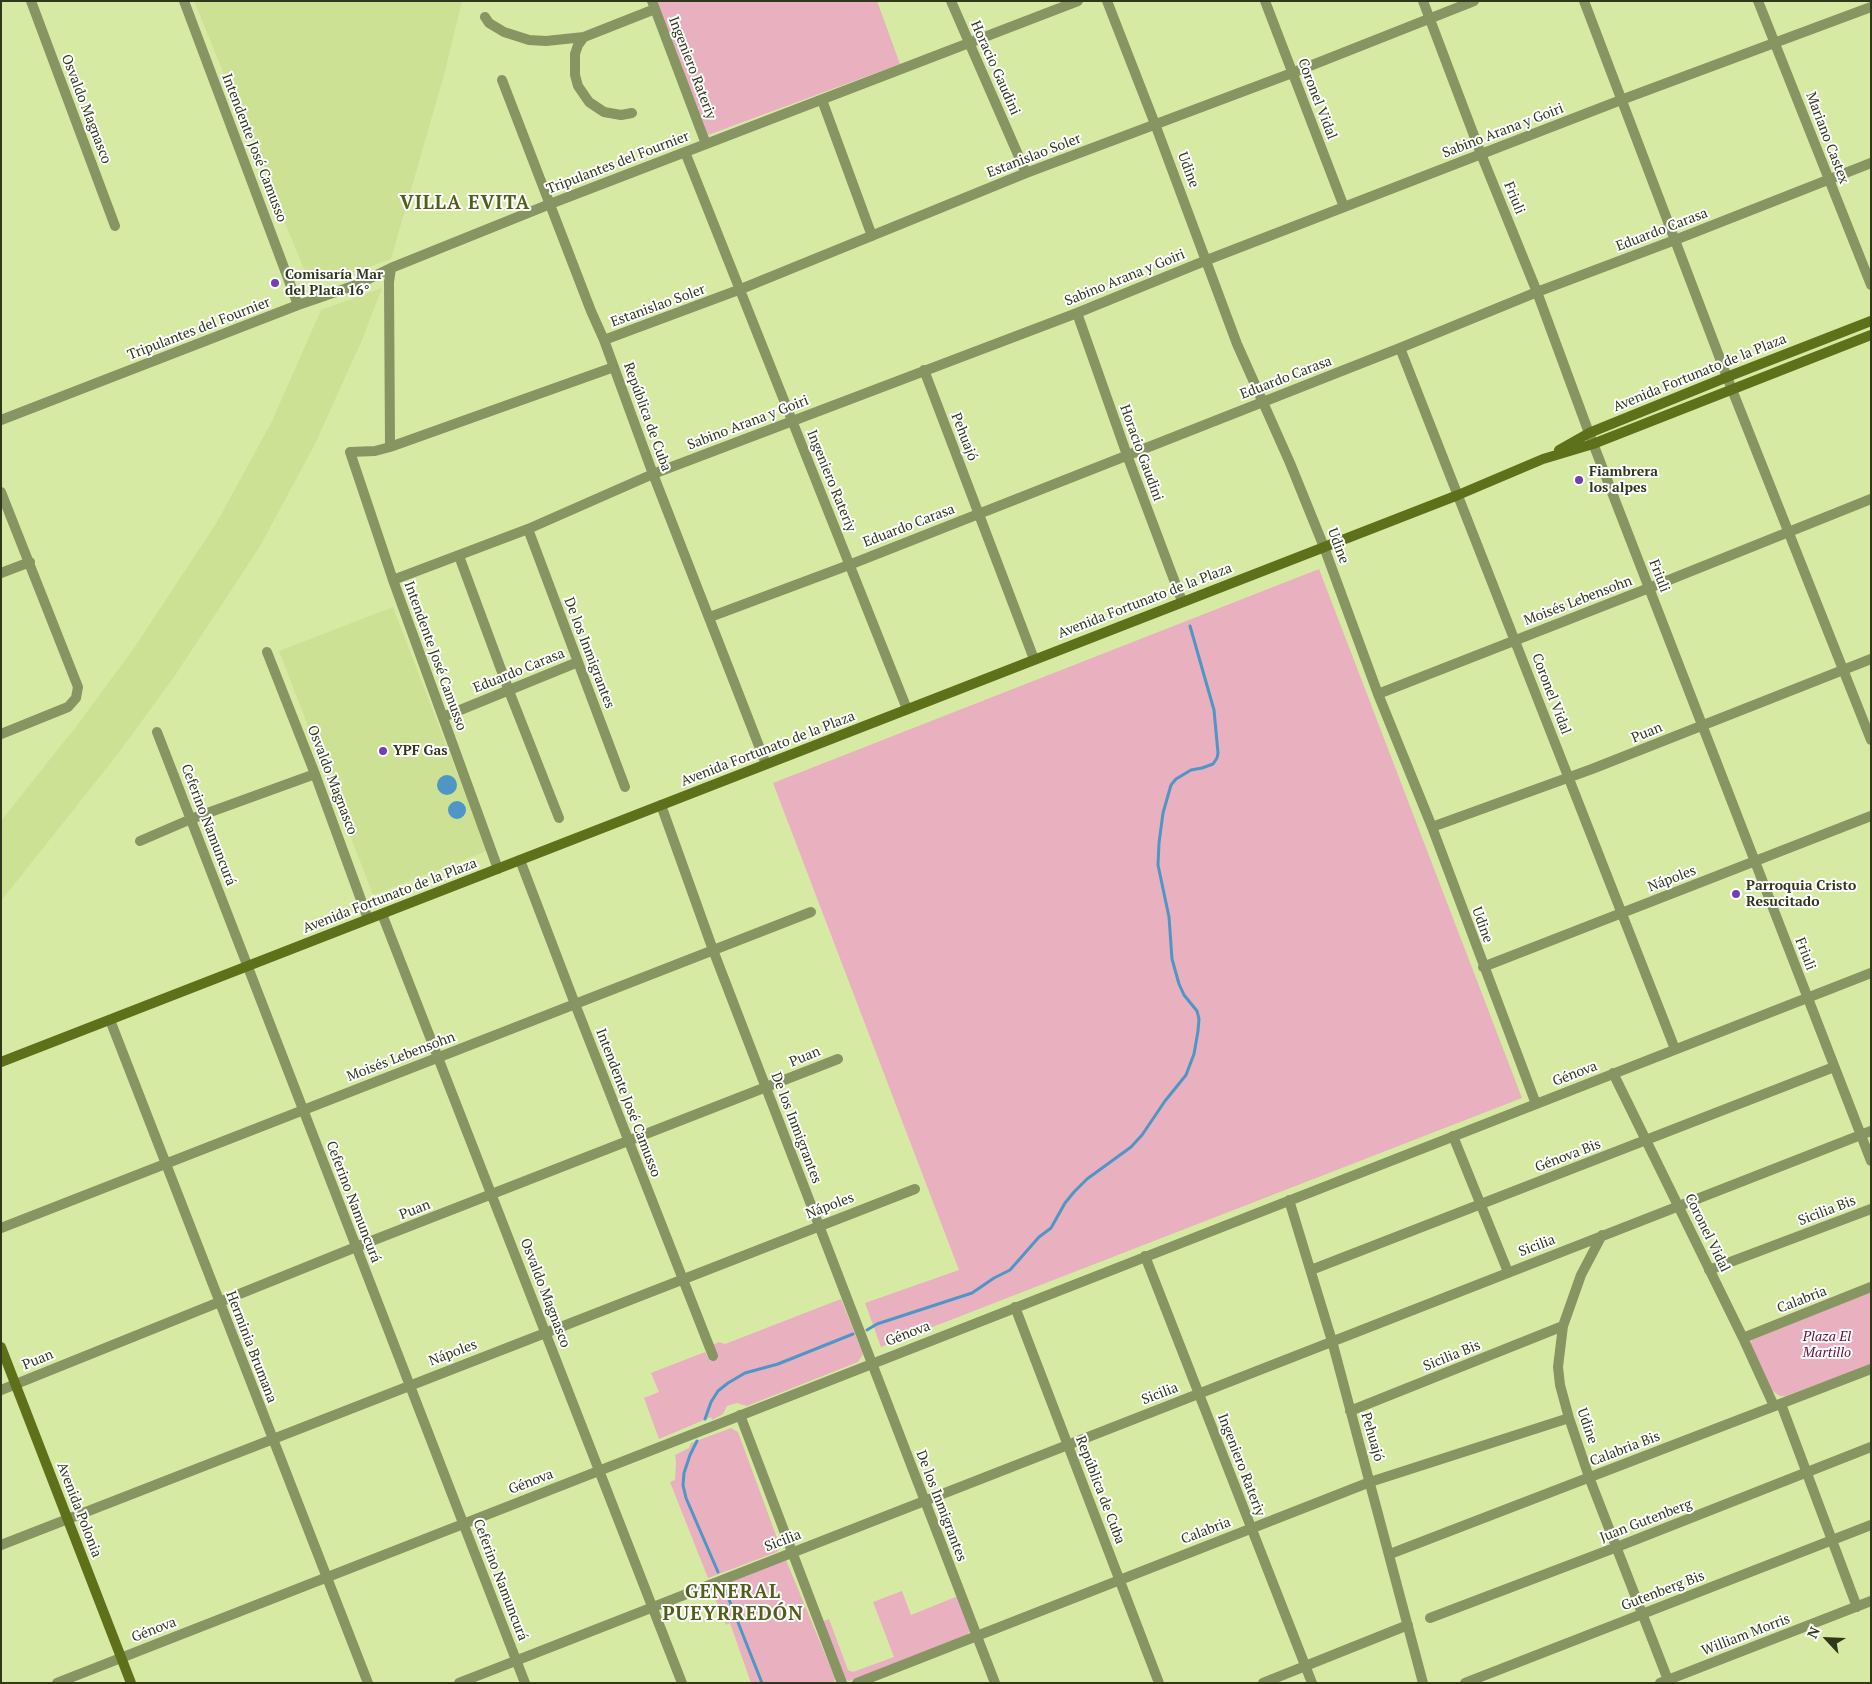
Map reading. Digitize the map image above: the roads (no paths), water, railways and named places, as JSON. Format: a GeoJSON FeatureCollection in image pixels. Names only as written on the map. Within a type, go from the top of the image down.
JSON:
{"type":"FeatureCollection","features":[{"type":"Feature","properties":{"kind":"main road","name":"Avenida Fortunato de la Plaza"},"geometry":{"type":"LineString","coordinates":[[1543,459],[1589,433],[1727,376],[1867,322]]}},
{"type":"Feature","properties":{"kind":"main road","name":"Avenida Fortunato de la Plaza"},"geometry":{"type":"LineString","coordinates":[[1,1062],[1458,495],[1543,459],[1593,444],[1870,337]]}},
{"type":"Feature","properties":{"kind":"main road","name":"Avenida Polonia"},"geometry":{"type":"LineString","coordinates":[[1,1347],[131,1683]]}},
{"type":"Feature","properties":{"kind":"street","name":"Osvaldo Magnasco"},"geometry":{"type":"LineString","coordinates":[[30,1],[115,226]]}},
{"type":"Feature","properties":{"kind":"street","name":"Intendente José Camusso"},"geometry":{"type":"LineString","coordinates":[[184,1],[298,305]]}},
{"type":"Feature","properties":{"kind":"street","name":"Horacio Gaudini"},"geometry":{"type":"LineString","coordinates":[[951,1],[1026,173]]}},
{"type":"Feature","properties":{"kind":"street","name":"Tripulantes del Fournier"},"geometry":{"type":"LineString","coordinates":[[1,420],[298,305],[356,285],[391,268],[550,204],[1078,1]]}},
{"type":"Feature","properties":{"kind":"street","name":"Udine"},"geometry":{"type":"LineString","coordinates":[[1107,1],[1156,124],[1237,344],[1290,463],[1324,547],[1378,694],[1432,827],[1536,1104]]}},
{"type":"Feature","properties":{"kind":"street","name":"Coronel Vidal"},"geometry":{"type":"LineString","coordinates":[[1264,1],[1344,207]]}},
{"type":"Feature","properties":{"kind":"street","name":"Friuli"},"geometry":{"type":"LineString","coordinates":[[1423,1],[1481,154],[1537,292],[1593,444],[1871,1161]]}},
{"type":"Feature","properties":{"kind":"street","name":"Estanislao Soler"},"geometry":{"type":"LineString","coordinates":[[604,340],[741,289],[1026,173],[1292,73],[1474,1]]}},
{"type":"Feature","properties":{"kind":"street"},"geometry":{"type":"LineString","coordinates":[[1584,1],[1787,531],[1871,740]]}},
{"type":"Feature","properties":{"kind":"street","name":"Mariano Castex"},"geometry":{"type":"LineString","coordinates":[[1758,1],[1871,285]]}},
{"type":"Feature","properties":{"kind":"street"},"geometry":{"type":"LineString","coordinates":[[485,17],[489,23],[504,32],[529,40],[546,41],[584,37],[654,5]]}},
{"type":"Feature","properties":{"kind":"street","name":"Ingeniero Rateriy"},"geometry":{"type":"LineString","coordinates":[[654,5],[706,144]]}},
{"type":"Feature","properties":{"kind":"street","name":"Sabino Arana y Goiri"},"geometry":{"type":"LineString","coordinates":[[393,580],[528,529],[653,474],[1077,313],[1207,260],[1621,100],[1775,41],[1871,7]]}},
{"type":"Feature","properties":{"kind":"street"},"geometry":{"type":"LineString","coordinates":[[584,37],[578,45],[575,54],[575,75],[578,86],[589,102],[604,112],[621,115],[632,113]]}},
{"type":"Feature","properties":{"kind":"street","name":"República de Cuba"},"geometry":{"type":"LineString","coordinates":[[502,80],[604,340],[653,474],[710,616],[766,764]]}},
{"type":"Feature","properties":{"kind":"street"},"geometry":{"type":"LineString","coordinates":[[822,100],[872,236]]}},
{"type":"Feature","properties":{"kind":"street","name":"Ingeniero Rateriy"},"geometry":{"type":"LineString","coordinates":[[685,152],[907,709]]}},
{"type":"Feature","properties":{"kind":"street","name":"Eduardo Carasa"},"geometry":{"type":"LineString","coordinates":[[710,616],[1127,456],[1537,292],[1871,163]]}},
{"type":"Feature","properties":{"kind":"street"},"geometry":{"type":"LineString","coordinates":[[391,268],[389,282],[390,447],[614,367]]}},
{"type":"Feature","properties":{"kind":"street","name":"Horacio Gaudini"},"geometry":{"type":"LineString","coordinates":[[1077,313],[1127,456],[1182,601]]}},
{"type":"Feature","properties":{"kind":"street"},"geometry":{"type":"LineString","coordinates":[[1867,322],[1870,337]]}},
{"type":"Feature","properties":{"kind":"street","name":"Coronel Vidal"},"geometry":{"type":"LineString","coordinates":[[1400,348],[1675,1049]]}},
{"type":"Feature","properties":{"kind":"street","name":"Pehuajó"},"geometry":{"type":"LineString","coordinates":[[924,370],[1034,659]]}},
{"type":"Feature","properties":{"kind":"street","name":"Intendente José Camusso"},"geometry":{"type":"LineString","coordinates":[[390,447],[375,451],[350,452],[393,580],[498,869]]}},
{"type":"Feature","properties":{"kind":"street"},"geometry":{"type":"LineString","coordinates":[[1,492],[78,688],[76,698],[68,707],[1,734]]}},
{"type":"Feature","properties":{"kind":"street","name":"Moisés Lebensohn"},"geometry":{"type":"LineString","coordinates":[[1378,694],[1871,499]]}},
{"type":"Feature","properties":{"kind":"street","name":"De los Inmigrantes"},"geometry":{"type":"LineString","coordinates":[[528,529],[625,787]]}},
{"type":"Feature","properties":{"kind":"street"},"geometry":{"type":"LineString","coordinates":[[459,556],[559,818]]}},
{"type":"Feature","properties":{"kind":"street"},"geometry":{"type":"LineString","coordinates":[[1,573],[30,562]]}},
{"type":"Feature","properties":{"kind":"street","name":"Osvaldo Magnasco"},"geometry":{"type":"LineString","coordinates":[[267,652],[315,774],[368,919]]}},
{"type":"Feature","properties":{"kind":"street","name":"Puan"},"geometry":{"type":"LineString","coordinates":[[1432,827],[1569,778],[1871,659]]}},
{"type":"Feature","properties":{"kind":"street","name":"Eduardo Carasa"},"geometry":{"type":"LineString","coordinates":[[442,717],[578,662]]}},
{"type":"Feature","properties":{"kind":"street","name":"Ceferino Namuncurá"},"geometry":{"type":"LineString","coordinates":[[157,732],[192,818],[247,967],[526,1683]]}},
{"type":"Feature","properties":{"kind":"street"},"geometry":{"type":"LineString","coordinates":[[140,840],[192,818],[315,774]]}},
{"type":"Feature","properties":{"kind":"street","name":"De los Inmigrantes"},"geometry":{"type":"LineString","coordinates":[[661,805],[713,950],[995,1683]]}},
{"type":"Feature","properties":{"kind":"street","name":"Nápoles"},"geometry":{"type":"LineString","coordinates":[[1483,967],[1871,816]]}},
{"type":"Feature","properties":{"kind":"street","name":"Intendente José Camusso"},"geometry":{"type":"LineString","coordinates":[[520,860],[713,1356]]}},
{"type":"Feature","properties":{"kind":"street","name":"Moisés Lebensohn"},"geometry":{"type":"LineString","coordinates":[[1,1228],[811,912]]}},
{"type":"Feature","properties":{"kind":"street","name":"Osvaldo Magnasco"},"geometry":{"type":"LineString","coordinates":[[382,914],[682,1683]]}},
{"type":"Feature","properties":{"kind":"street","name":"Génova"},"geometry":{"type":"LineString","coordinates":[[57,1683],[1871,973]]}},
{"type":"Feature","properties":{"kind":"street","name":"Herminia Brumana"},"geometry":{"type":"LineString","coordinates":[[110,1020],[325,1577],[368,1683]]}},
{"type":"Feature","properties":{"kind":"street","name":"Puan"},"geometry":{"type":"LineString","coordinates":[[1,1390],[356,1247],[492,1196],[838,1059]]}},
{"type":"Feature","properties":{"kind":"street","name":"Génova Bis"},"geometry":{"type":"LineString","coordinates":[[1311,1270],[1834,1067]]}},
{"type":"Feature","properties":{"kind":"street","name":"Coronel Vidal"},"geometry":{"type":"LineString","coordinates":[[1614,1073],[1742,1338],[1778,1405],[1807,1472],[1857,1607]]}},
{"type":"Feature","properties":{"kind":"street","name":"Sicilia"},"geometry":{"type":"LineString","coordinates":[[459,1683],[1871,1131]]}},
{"type":"Feature","properties":{"kind":"street"},"geometry":{"type":"LineString","coordinates":[[1452,1136],[1508,1272]]}},
{"type":"Feature","properties":{"kind":"street","name":"Nápoles"},"geometry":{"type":"LineString","coordinates":[[1,1545],[915,1188]]}},
{"type":"Feature","properties":{"kind":"street","name":"Pehuajó"},"geometry":{"type":"LineString","coordinates":[[1289,1200],[1332,1341],[1423,1683]]}},
{"type":"Feature","properties":{"kind":"street","name":"Sicilia Bis"},"geometry":{"type":"LineString","coordinates":[[1710,1270],[1871,1209]]}},
{"type":"Feature","properties":{"kind":"street","name":"Udine"},"geometry":{"type":"LineString","coordinates":[[1602,1235],[1581,1275],[1563,1326],[1558,1367],[1560,1385],[1589,1477],[1642,1614],[1664,1681]]}},
{"type":"Feature","properties":{"kind":"street","name":"Ingeniero Rateriy"},"geometry":{"type":"LineString","coordinates":[[1146,1256],[1312,1683]]}},
{"type":"Feature","properties":{"kind":"street","name":"Calabria"},"geometry":{"type":"LineString","coordinates":[[1742,1338],[1871,1288]]}},
{"type":"Feature","properties":{"kind":"street","name":"República de Cuba"},"geometry":{"type":"LineString","coordinates":[[1015,1307],[1159,1683]]}},
{"type":"Feature","properties":{"kind":"street","name":"Sicilia Bis"},"geometry":{"type":"LineString","coordinates":[[1350,1411],[1563,1326]]}},
{"type":"Feature","properties":{"kind":"street","name":"Calabria Bis"},"geometry":{"type":"LineString","coordinates":[[1390,1554],[1871,1369]]}},
{"type":"Feature","properties":{"kind":"street"},"geometry":{"type":"LineString","coordinates":[[740,1415],[842,1683]]}},
{"type":"Feature","properties":{"kind":"street","name":"Calabria"},"geometry":{"type":"LineString","coordinates":[[857,1683],[1370,1482],[1569,1418]]}},
{"type":"Feature","properties":{"kind":"street","name":"Juan Gutenberg"},"geometry":{"type":"LineString","coordinates":[[1430,1618],[1871,1447]]}},
{"type":"Feature","properties":{"kind":"street","name":"Gutenberg Bis"},"geometry":{"type":"LineString","coordinates":[[1465,1683],[1871,1525]]}},
{"type":"Feature","properties":{"kind":"street","name":"William Morris"},"geometry":{"type":"LineString","coordinates":[[1664,1681],[1871,1602]]}},
{"type":"Feature","properties":{"kind":"street"},"geometry":{"type":"LineString","coordinates":[[1262,1683],[1408,1625]]}},
{"type":"Feature","properties":{"kind":"water"},"geometry":{"type":"Polygon","coordinates":[[[447,775],[454,778],[457,785],[454,792],[447,795],[440,792],[437,785],[440,778],[447,775]]]}},
{"type":"Feature","properties":{"kind":"water"},"geometry":{"type":"Polygon","coordinates":[[[453,801],[461,801],[466,806],[464,817],[453,819],[448,814],[448,806],[453,801]]]}},
{"type":"Feature","properties":{"kind":"waterway"},"geometry":{"type":"LineString","coordinates":[[867,1330],[877,1324],[972,1293],[1010,1270],[1039,1237],[1051,1228],[1065,1203],[1074,1192],[1087,1179],[1131,1147],[1142,1135],[1165,1101],[1186,1075],[1194,1054],[1199,1019],[1197,1011],[1184,995],[1179,984],[1172,959],[1169,917],[1158,865],[1163,813],[1171,785],[1176,779],[1191,770],[1213,764],[1218,753],[1214,710],[1190,626]]}},
{"type":"Feature","properties":{"kind":"waterway"},"geometry":{"type":"LineString","coordinates":[[705,1419],[711,1402],[718,1391],[745,1373],[778,1364],[853,1334]]}},
{"type":"Feature","properties":{"kind":"waterway"},"geometry":{"type":"LineString","coordinates":[[697,1441],[684,1473],[683,1485],[686,1498],[718,1572]]}},
{"type":"Feature","properties":{"kind":"waterway"},"geometry":{"type":"LineString","coordinates":[[724,1587],[762,1683]]}},
{"type":"Feature","properties":{"kind":"place","name":"Comisaría Mar del Plata 16°"},"geometry":{"type":"Point","coordinates":[275,283]}},
{"type":"Feature","properties":{"kind":"place","name":"Fiambrera los alpes"},"geometry":{"type":"Point","coordinates":[1579,480]}},
{"type":"Feature","properties":{"kind":"place","name":"YPF Gas"},"geometry":{"type":"Point","coordinates":[383,751]}},
{"type":"Feature","properties":{"kind":"place","name":"Parroquia Cristo Resucitado"},"geometry":{"type":"Point","coordinates":[1736,894]}},
{"type":"Feature","properties":{"kind":"district","name":"VILLA EVITA"},"geometry":{"type":"Point","coordinates":[465,204]}},
{"type":"Feature","properties":{"kind":"district","name":"GENERAL PUEYRREDÓN"},"geometry":{"type":"Point","coordinates":[733,1604]}},
{"type":"Feature","properties":{"kind":"park label","name":"Plaza El Martillo"},"geometry":{"type":"Point","coordinates":[1827,1345]}}]}
